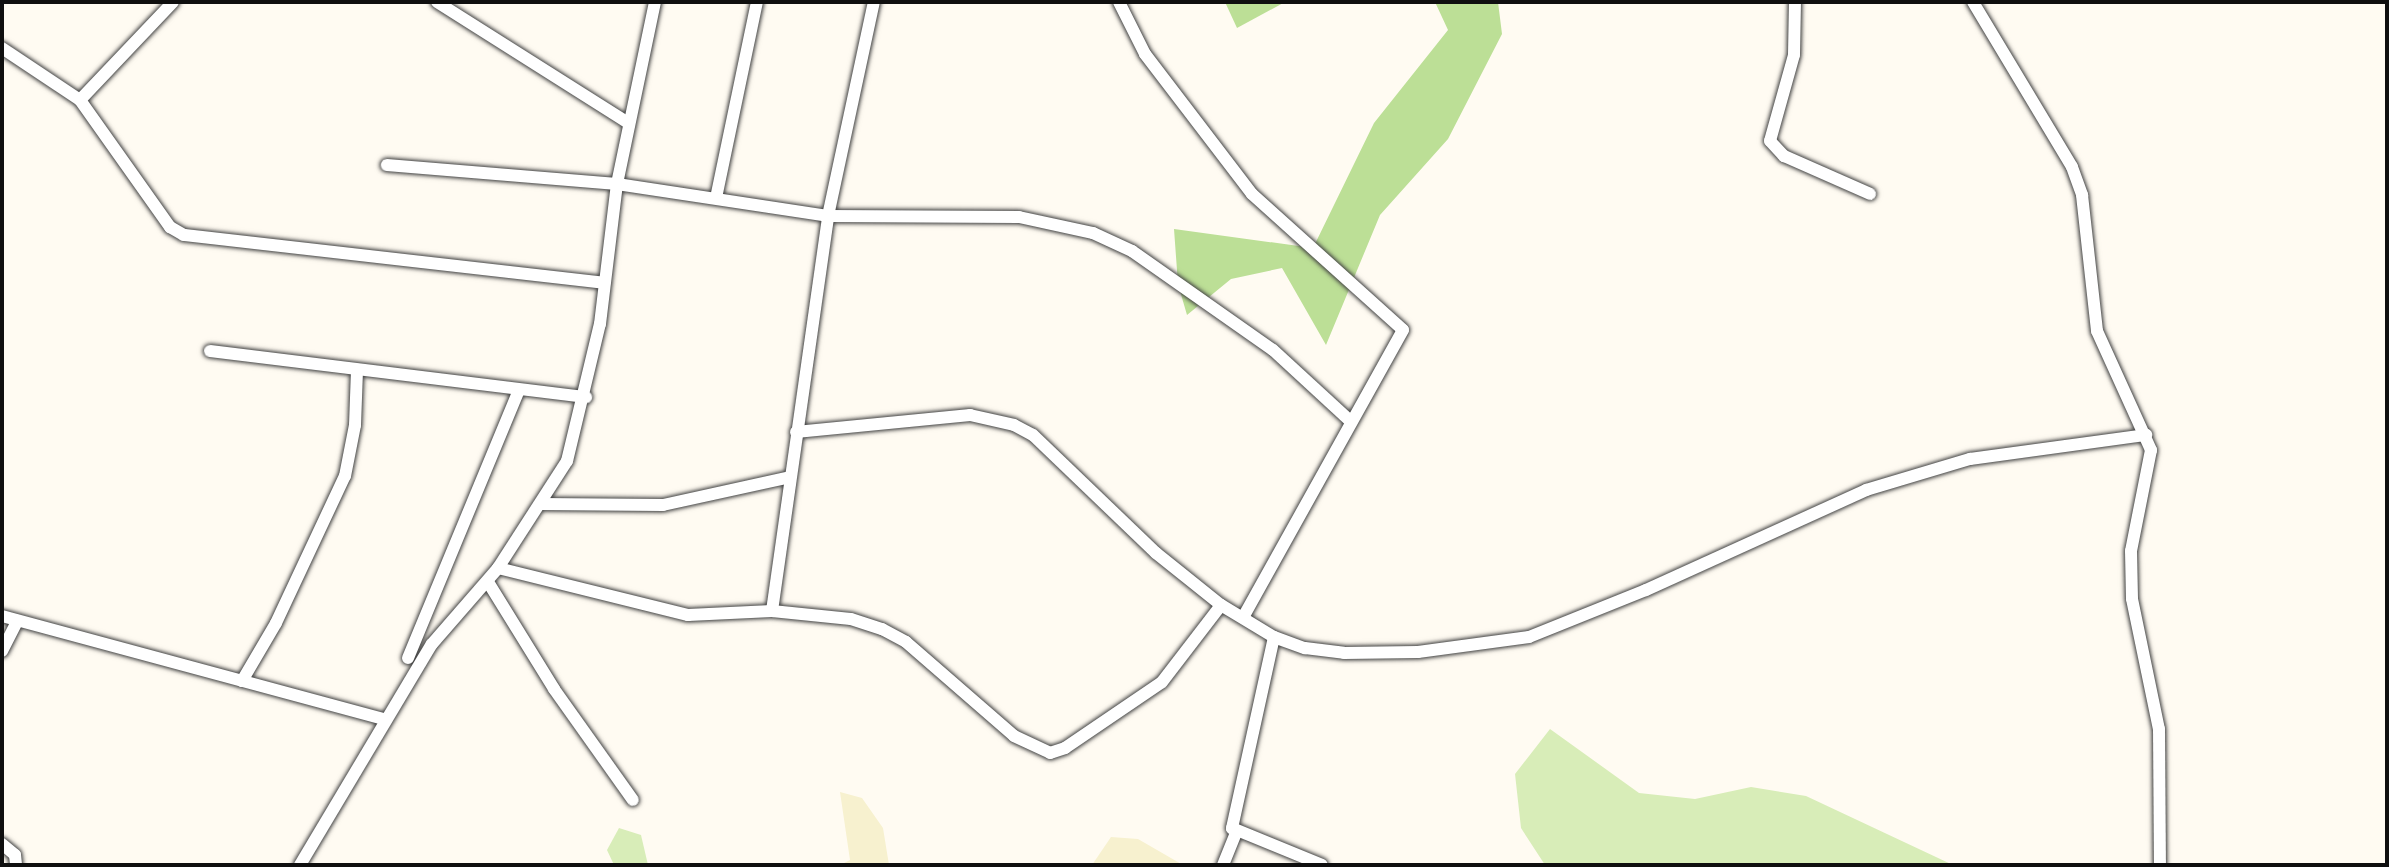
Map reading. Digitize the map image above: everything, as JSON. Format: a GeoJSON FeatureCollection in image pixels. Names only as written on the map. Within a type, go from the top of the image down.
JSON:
{"type":"FeatureCollection","features":[{"type":"Feature","properties":{"kind":"street"},"geometry":{"type":"LineString","coordinates":[[80,100],[173,2]]}},
{"type":"Feature","properties":{"kind":"street"},"geometry":{"type":"LineString","coordinates":[[437,2],[627,122]]}},
{"type":"Feature","properties":{"kind":"street"},"geometry":{"type":"LineString","coordinates":[[300,865],[432,644],[488,582],[567,461],[586,397],[627,122],[655,2]]}},
{"type":"Feature","properties":{"kind":"street"},"geometry":{"type":"LineString","coordinates":[[716,198],[757,2]]}},
{"type":"Feature","properties":{"kind":"street"},"geometry":{"type":"LineString","coordinates":[[772,611],[828,216],[874,2]]}},
{"type":"Feature","properties":{"kind":"street"},"geometry":{"type":"LineString","coordinates":[[1119,2],[1145,54],[1252,194],[1403,330],[1349,420],[1243,618]]}},
{"type":"Feature","properties":{"kind":"street"},"geometry":{"type":"LineString","coordinates":[[1795,2],[1794,55],[1770,141],[1784,156],[1870,194]]}},
{"type":"Feature","properties":{"kind":"street"},"geometry":{"type":"LineString","coordinates":[[1973,2],[2072,167],[2082,195],[2097,331],[2146,435],[2151,461],[2131,551],[2132,599],[2159,729],[2160,865]]}},
{"type":"Feature","properties":{"kind":"street"},"geometry":{"type":"LineString","coordinates":[[2,48],[80,100],[170,227],[184,235],[604,283]]}},
{"type":"Feature","properties":{"kind":"street"},"geometry":{"type":"LineString","coordinates":[[387,165],[617,184],[828,216],[1019,217],[1093,233],[1132,251],[1273,350],[1349,420]]}},
{"type":"Feature","properties":{"kind":"street"},"geometry":{"type":"LineString","coordinates":[[210,351],[586,397]]}},
{"type":"Feature","properties":{"kind":"street"},"geometry":{"type":"LineString","coordinates":[[242,681],[276,623],[345,476],[355,425],[357,371]]}},
{"type":"Feature","properties":{"kind":"street"},"geometry":{"type":"LineString","coordinates":[[408,658],[519,390]]}},
{"type":"Feature","properties":{"kind":"street"},"geometry":{"type":"LineString","coordinates":[[796,432],[970,415],[1014,425],[1033,435],[1156,553],[1221,605],[1274,637],[1305,648],[1344,653],[1418,652],[1529,637],[1646,590],[1866,490],[1970,459],[2146,435]]}},
{"type":"Feature","properties":{"kind":"street"},"geometry":{"type":"LineString","coordinates":[[540,504],[663,505],[790,477]]}},
{"type":"Feature","properties":{"kind":"street"},"geometry":{"type":"LineString","coordinates":[[498,568],[688,615],[772,611],[851,619],[882,629],[906,642],[1014,736],[1050,753],[1065,748],[1162,682],[1221,605]]}},
{"type":"Feature","properties":{"kind":"street"},"geometry":{"type":"LineString","coordinates":[[488,582],[554,689],[633,800]]}},
{"type":"Feature","properties":{"kind":"street"},"geometry":{"type":"LineString","coordinates":[[2,616],[385,719]]}},
{"type":"Feature","properties":{"kind":"street"},"geometry":{"type":"LineString","coordinates":[[2,651],[17,621]]}},
{"type":"Feature","properties":{"kind":"street"},"geometry":{"type":"LineString","coordinates":[[1223,865],[1236,833],[1232,817],[1274,637]]}},
{"type":"Feature","properties":{"kind":"street"},"geometry":{"type":"LineString","coordinates":[[1236,833],[1322,865]]}},
{"type":"Feature","properties":{"kind":"street"},"geometry":{"type":"LineString","coordinates":[[2,844],[15,855],[16,865]]}},
{"type":"Feature","properties":{"kind":"shaded area"},"geometry":{"type":"Polygon","coordinates":[[[840,792],[862,798],[883,828],[889,865],[840,865],[850,860],[840,792]]]}},
{"type":"Feature","properties":{"kind":"shaded area"},"geometry":{"type":"Polygon","coordinates":[[[1111,837],[1138,839],[1183,865],[1092,865],[1111,837]]]}},
{"type":"Feature","properties":{"kind":"green space"},"geometry":{"type":"Polygon","coordinates":[[[1225,2],[1285,2],[1237,28],[1225,2]]]}},
{"type":"Feature","properties":{"kind":"green space"},"geometry":{"type":"Polygon","coordinates":[[[1435,2],[1498,2],[1502,34],[1448,139],[1380,215],[1326,345],[1282,268],[1231,279],[1187,315],[1178,284],[1174,229],[1313,248],[1374,123],[1448,30],[1435,2]]]}},
{"type":"Feature","properties":{"kind":"green space"},"geometry":{"type":"Polygon","coordinates":[[[1550,729],[1639,793],[1695,799],[1751,787],[1806,796],[1953,865],[1545,865],[1521,828],[1515,774],[1550,729]]]}},
{"type":"Feature","properties":{"kind":"green space"},"geometry":{"type":"Polygon","coordinates":[[[619,828],[641,835],[648,865],[614,865],[607,850],[619,828]]]}}]}
